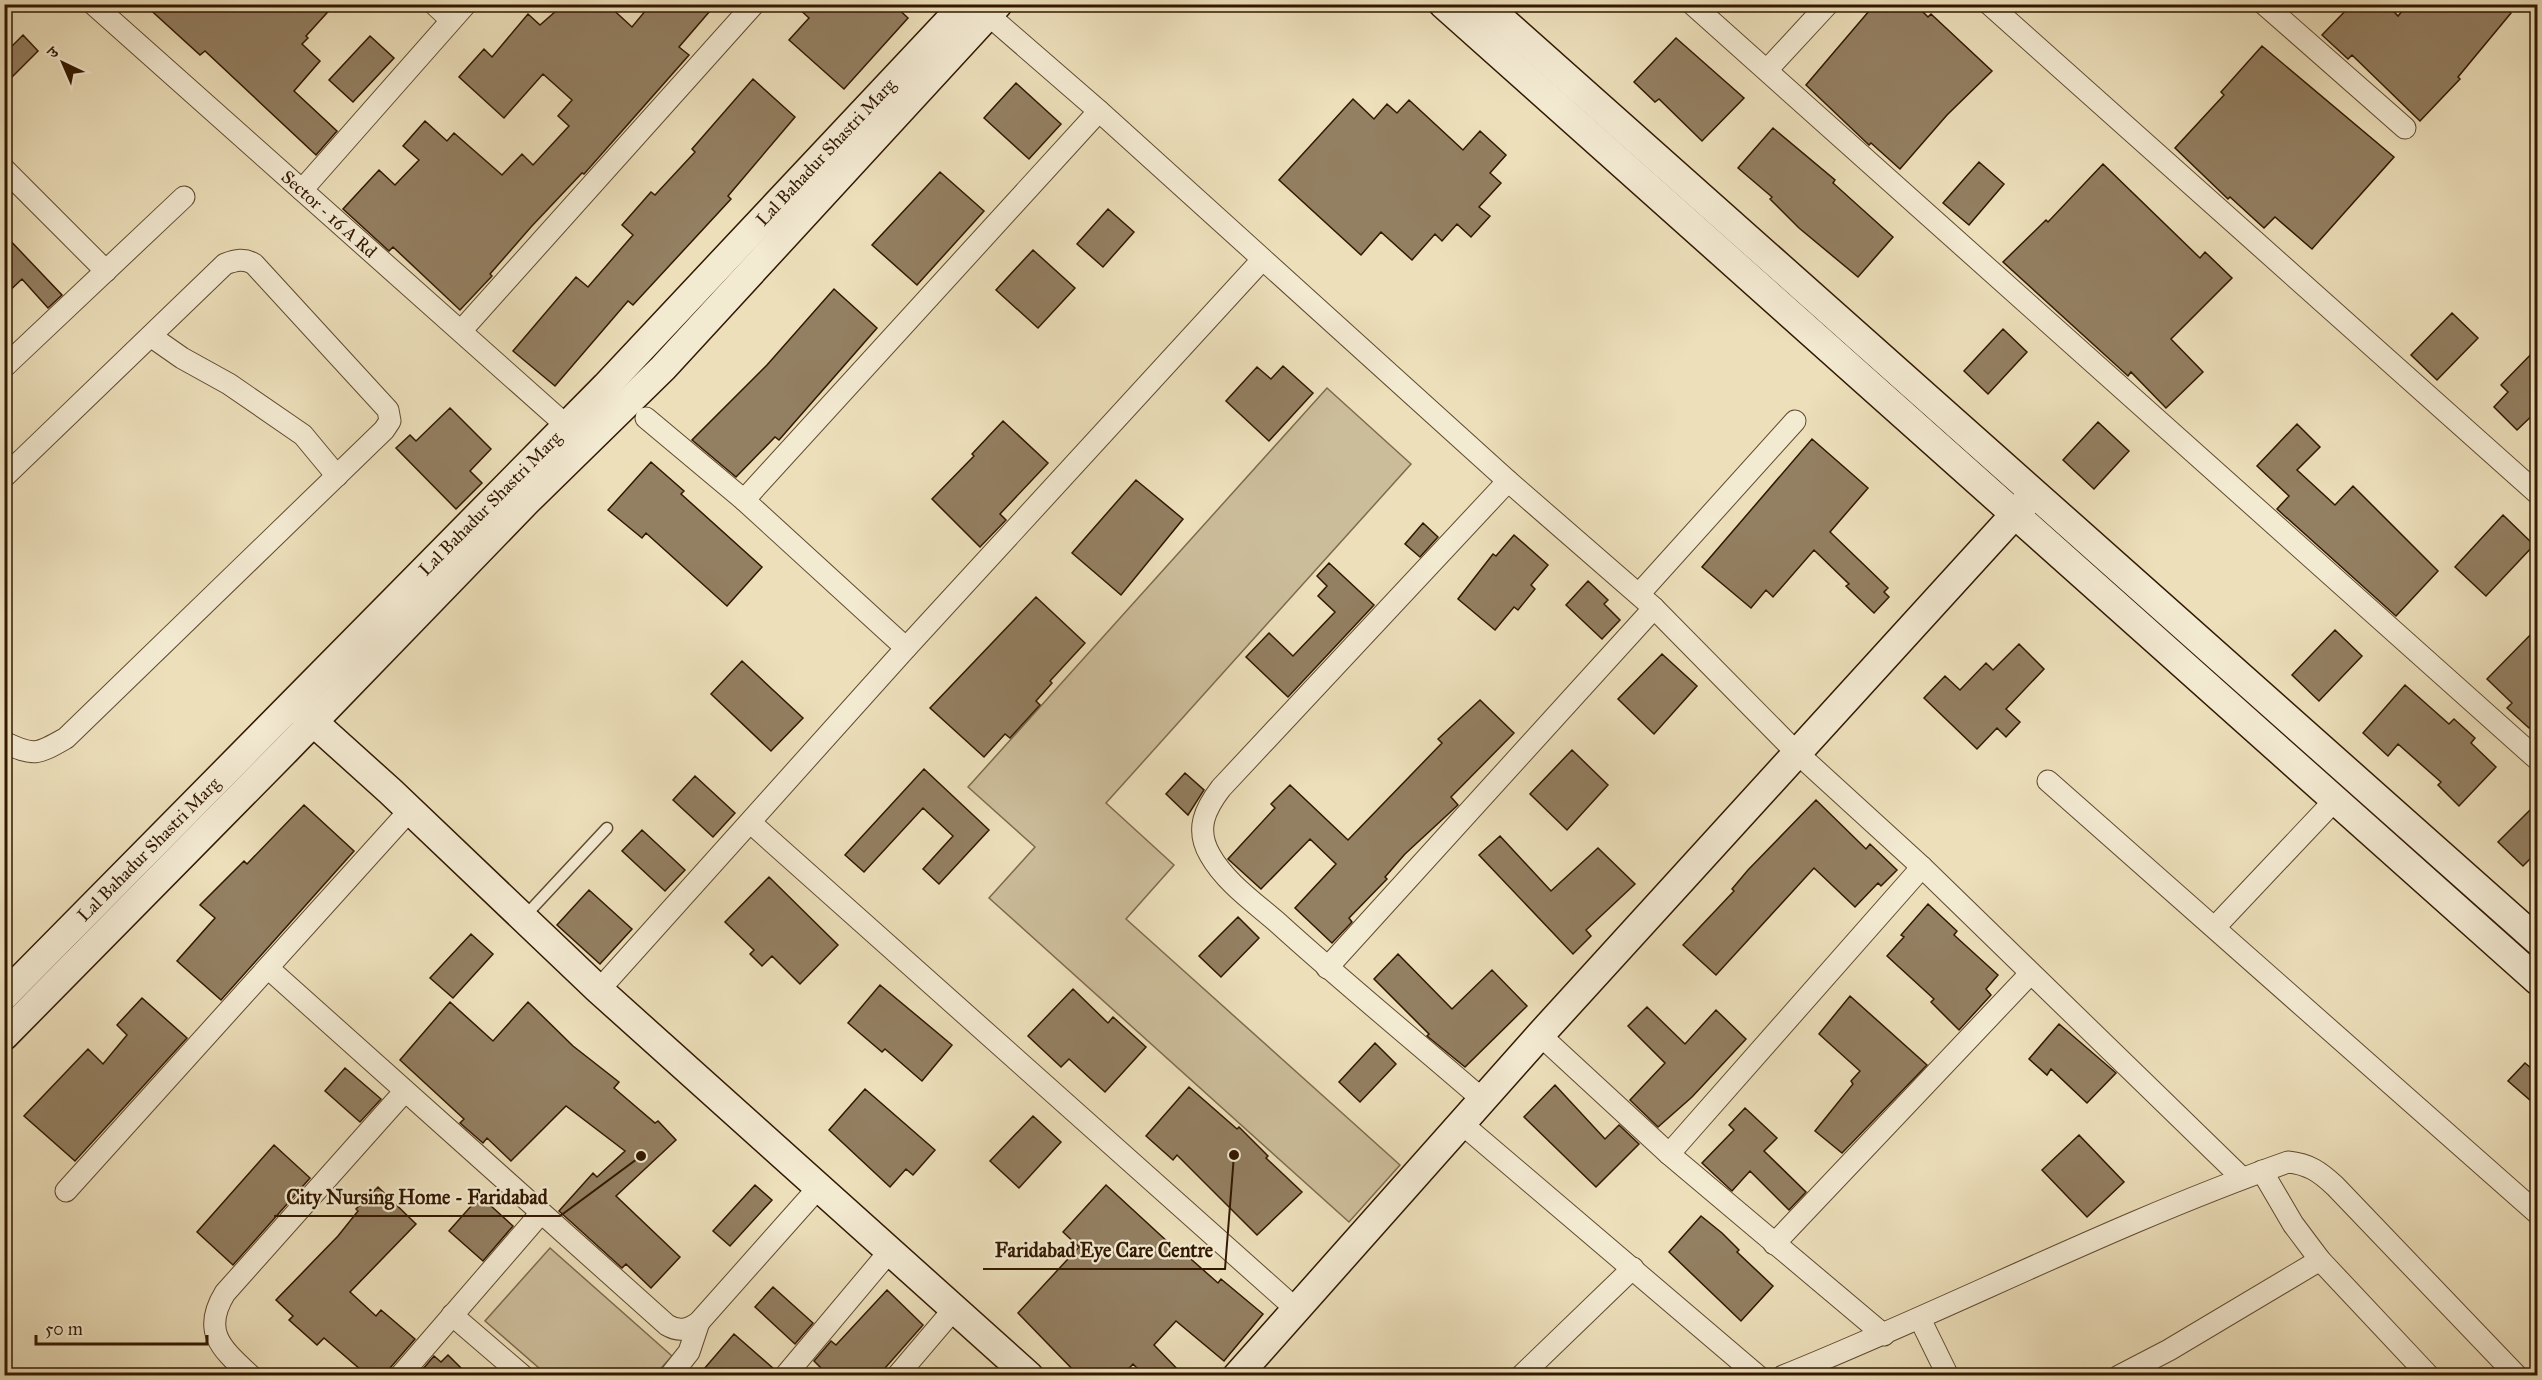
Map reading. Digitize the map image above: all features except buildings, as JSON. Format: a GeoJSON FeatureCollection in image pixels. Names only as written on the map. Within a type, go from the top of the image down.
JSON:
{"type":"FeatureCollection","features":[{"type":"Feature","properties":{"kind":"street","name":"Sector - 16 A Rd"},"geometry":{"type":"LineString","coordinates":[[93,4],[576,434]]}},
{"type":"Feature","properties":{"kind":"street"},"geometry":{"type":"LineString","coordinates":[[434,4],[451,20]]}},
{"type":"Feature","properties":{"kind":"street"},"geometry":{"type":"LineString","coordinates":[[302,190],[466,4]]}},
{"type":"Feature","properties":{"kind":"street"},"geometry":{"type":"LineString","coordinates":[[461,331],[754,4]]}},
{"type":"Feature","properties":{"kind":"street"},"geometry":{"type":"LineString","coordinates":[[1443,4],[1572,101],[1771,258],[2538,941]]}},
{"type":"Feature","properties":{"kind":"street"},"geometry":{"type":"LineString","coordinates":[[1484,4],[1572,101],[1752,279],[2538,981]]}},
{"type":"Feature","properties":{"kind":"street"},"geometry":{"type":"LineString","coordinates":[[1692,4],[2538,760]]}},
{"type":"Feature","properties":{"kind":"street"},"geometry":{"type":"LineString","coordinates":[[1767,70],[1828,4]]}},
{"type":"Feature","properties":{"kind":"street"},"geometry":{"type":"LineString","coordinates":[[1989,4],[2538,494]]}},
{"type":"Feature","properties":{"kind":"street"},"geometry":{"type":"LineString","coordinates":[[2265,4],[2405,128]]}},
{"type":"Feature","properties":{"kind":"street"},"geometry":{"type":"LineString","coordinates":[[982,7],[1508,481],[1646,601],[1796,752],[1922,867],[2030,974],[2252,1175],[2320,1260],[2429,1376]]}},
{"type":"Feature","properties":{"kind":"street","name":"Lal Bahadur Shastri Marg"},"geometry":{"type":"LineString","coordinates":[[4,996],[304,714],[576,434],[606,386],[982,7]]}},
{"type":"Feature","properties":{"kind":"street"},"geometry":{"type":"LineString","coordinates":[[744,500],[1099,111]]}},
{"type":"Feature","properties":{"kind":"street"},"geometry":{"type":"LineString","coordinates":[[4,169],[106,271]]}},
{"type":"Feature","properties":{"kind":"street"},"geometry":{"type":"LineString","coordinates":[[4,367],[184,197]]}},
{"type":"Feature","properties":{"kind":"street"},"geometry":{"type":"LineString","coordinates":[[1752,279],[1771,258]]}},
{"type":"Feature","properties":{"kind":"street"},"geometry":{"type":"LineString","coordinates":[[4,477],[152,337],[225,264],[236,260],[247,260],[254,264],[388,410],[390,421],[384,430],[337,476],[66,738],[39,754],[24,752],[4,742]]}},
{"type":"Feature","properties":{"kind":"street"},"geometry":{"type":"LineString","coordinates":[[599,990],[751,824],[906,648],[1262,260]]}},
{"type":"Feature","properties":{"kind":"street"},"geometry":{"type":"LineString","coordinates":[[152,337],[182,358],[229,384],[303,435],[337,476]]}},
{"type":"Feature","properties":{"kind":"street"},"geometry":{"type":"LineString","coordinates":[[646,418],[744,500],[906,648]]}},
{"type":"Feature","properties":{"kind":"street"},"geometry":{"type":"LineString","coordinates":[[1327,968],[1646,601],[1795,421]]}},
{"type":"Feature","properties":{"kind":"street"},"geometry":{"type":"LineString","coordinates":[[1482,1099],[1327,968],[1229,879],[1209,854],[1202,829],[1205,809],[1221,788],[1508,481]]}},
{"type":"Feature","properties":{"kind":"street"},"geometry":{"type":"LineString","coordinates":[[1237,1376],[1482,1099],[1796,752],[2034,494]]}},
{"type":"Feature","properties":{"kind":"street"},"geometry":{"type":"LineString","coordinates":[[2152,635],[2172,614]]}},
{"type":"Feature","properties":{"kind":"street"},"geometry":{"type":"LineString","coordinates":[[4,1036],[304,714],[410,810],[599,990],[1029,1376]]}},
{"type":"Feature","properties":{"kind":"street"},"geometry":{"type":"LineString","coordinates":[[2048,781],[2216,926],[2538,1214]]}},
{"type":"Feature","properties":{"kind":"street"},"geometry":{"type":"LineString","coordinates":[[2216,926],[2335,800]]}},
{"type":"Feature","properties":{"kind":"street"},"geometry":{"type":"LineString","coordinates":[[66,1191],[410,810]]}},
{"type":"Feature","properties":{"kind":"street"},"geometry":{"type":"LineString","coordinates":[[751,824],[1297,1310]]}},
{"type":"Feature","properties":{"kind":"street"},"geometry":{"type":"LineString","coordinates":[[1669,1154],[1922,867]]}},
{"type":"Feature","properties":{"kind":"street"},"geometry":{"type":"LineString","coordinates":[[267,968],[675,1330],[689,1329],[699,1322],[819,1187]]}},
{"type":"Feature","properties":{"kind":"street"},"geometry":{"type":"LineString","coordinates":[[1774,1244],[2030,974]]}},
{"type":"Feature","properties":{"kind":"street"},"geometry":{"type":"LineString","coordinates":[[1540,1035],[1669,1154],[1884,1335]]}},
{"type":"Feature","properties":{"kind":"street"},"geometry":{"type":"LineString","coordinates":[[251,1376],[220,1344],[214,1325],[215,1310],[225,1293],[405,1091]]}},
{"type":"Feature","properties":{"kind":"street"},"geometry":{"type":"LineString","coordinates":[[1461,1123],[1758,1376]]}},
{"type":"Feature","properties":{"kind":"street"},"geometry":{"type":"LineString","coordinates":[[1783,1376],[1884,1335],[2252,1175],[2288,1162],[2305,1163],[2319,1171],[2517,1376]]}},
{"type":"Feature","properties":{"kind":"street"},"geometry":{"type":"LineString","coordinates":[[400,1376],[541,1213]]}},
{"type":"Feature","properties":{"kind":"street"},"geometry":{"type":"LineString","coordinates":[[785,1376],[889,1251]]}},
{"type":"Feature","properties":{"kind":"street"},"geometry":{"type":"LineString","coordinates":[[2119,1376],[2169,1350],[2320,1260]]}},
{"type":"Feature","properties":{"kind":"street"},"geometry":{"type":"LineString","coordinates":[[1521,1376],[1633,1268]]}},
{"type":"Feature","properties":{"kind":"street"},"geometry":{"type":"LineString","coordinates":[[897,1376],[954,1309]]}},
{"type":"Feature","properties":{"kind":"street"},"geometry":{"type":"LineString","coordinates":[[452,1315],[523,1376]]}},
{"type":"Feature","properties":{"kind":"street"},"geometry":{"type":"LineString","coordinates":[[1920,1319],[1948,1376]]}},
{"type":"Feature","properties":{"kind":"street"},"geometry":{"type":"LineString","coordinates":[[670,1376],[689,1352],[699,1322]]}},
{"type":"Feature","properties":{"kind":"lane"},"geometry":{"type":"LineString","coordinates":[[522,919],[607,828]]}},
{"type":"Feature","properties":{"kind":"shaded area"},"geometry":{"type":"Polygon","coordinates":[[[1327,388],[1411,464],[1106,803],[1174,865],[1126,919],[1400,1165],[1349,1222],[989,898],[1035,847],[968,787],[1327,388]]]}},
{"type":"Feature","properties":{"kind":"shaded area"},"geometry":{"type":"Polygon","coordinates":[[[550,1248],[672,1356],[655,1375],[547,1375],[485,1321],[550,1248]]]}},
{"type":"Feature","properties":{"kind":"place","name":"Faridabad Eye Care Centre"},"geometry":{"type":"Point","coordinates":[1234,1155]}},
{"type":"Feature","properties":{"kind":"place","name":"City Nursing Home - Faridabad"},"geometry":{"type":"Point","coordinates":[641,1156]}}]}
